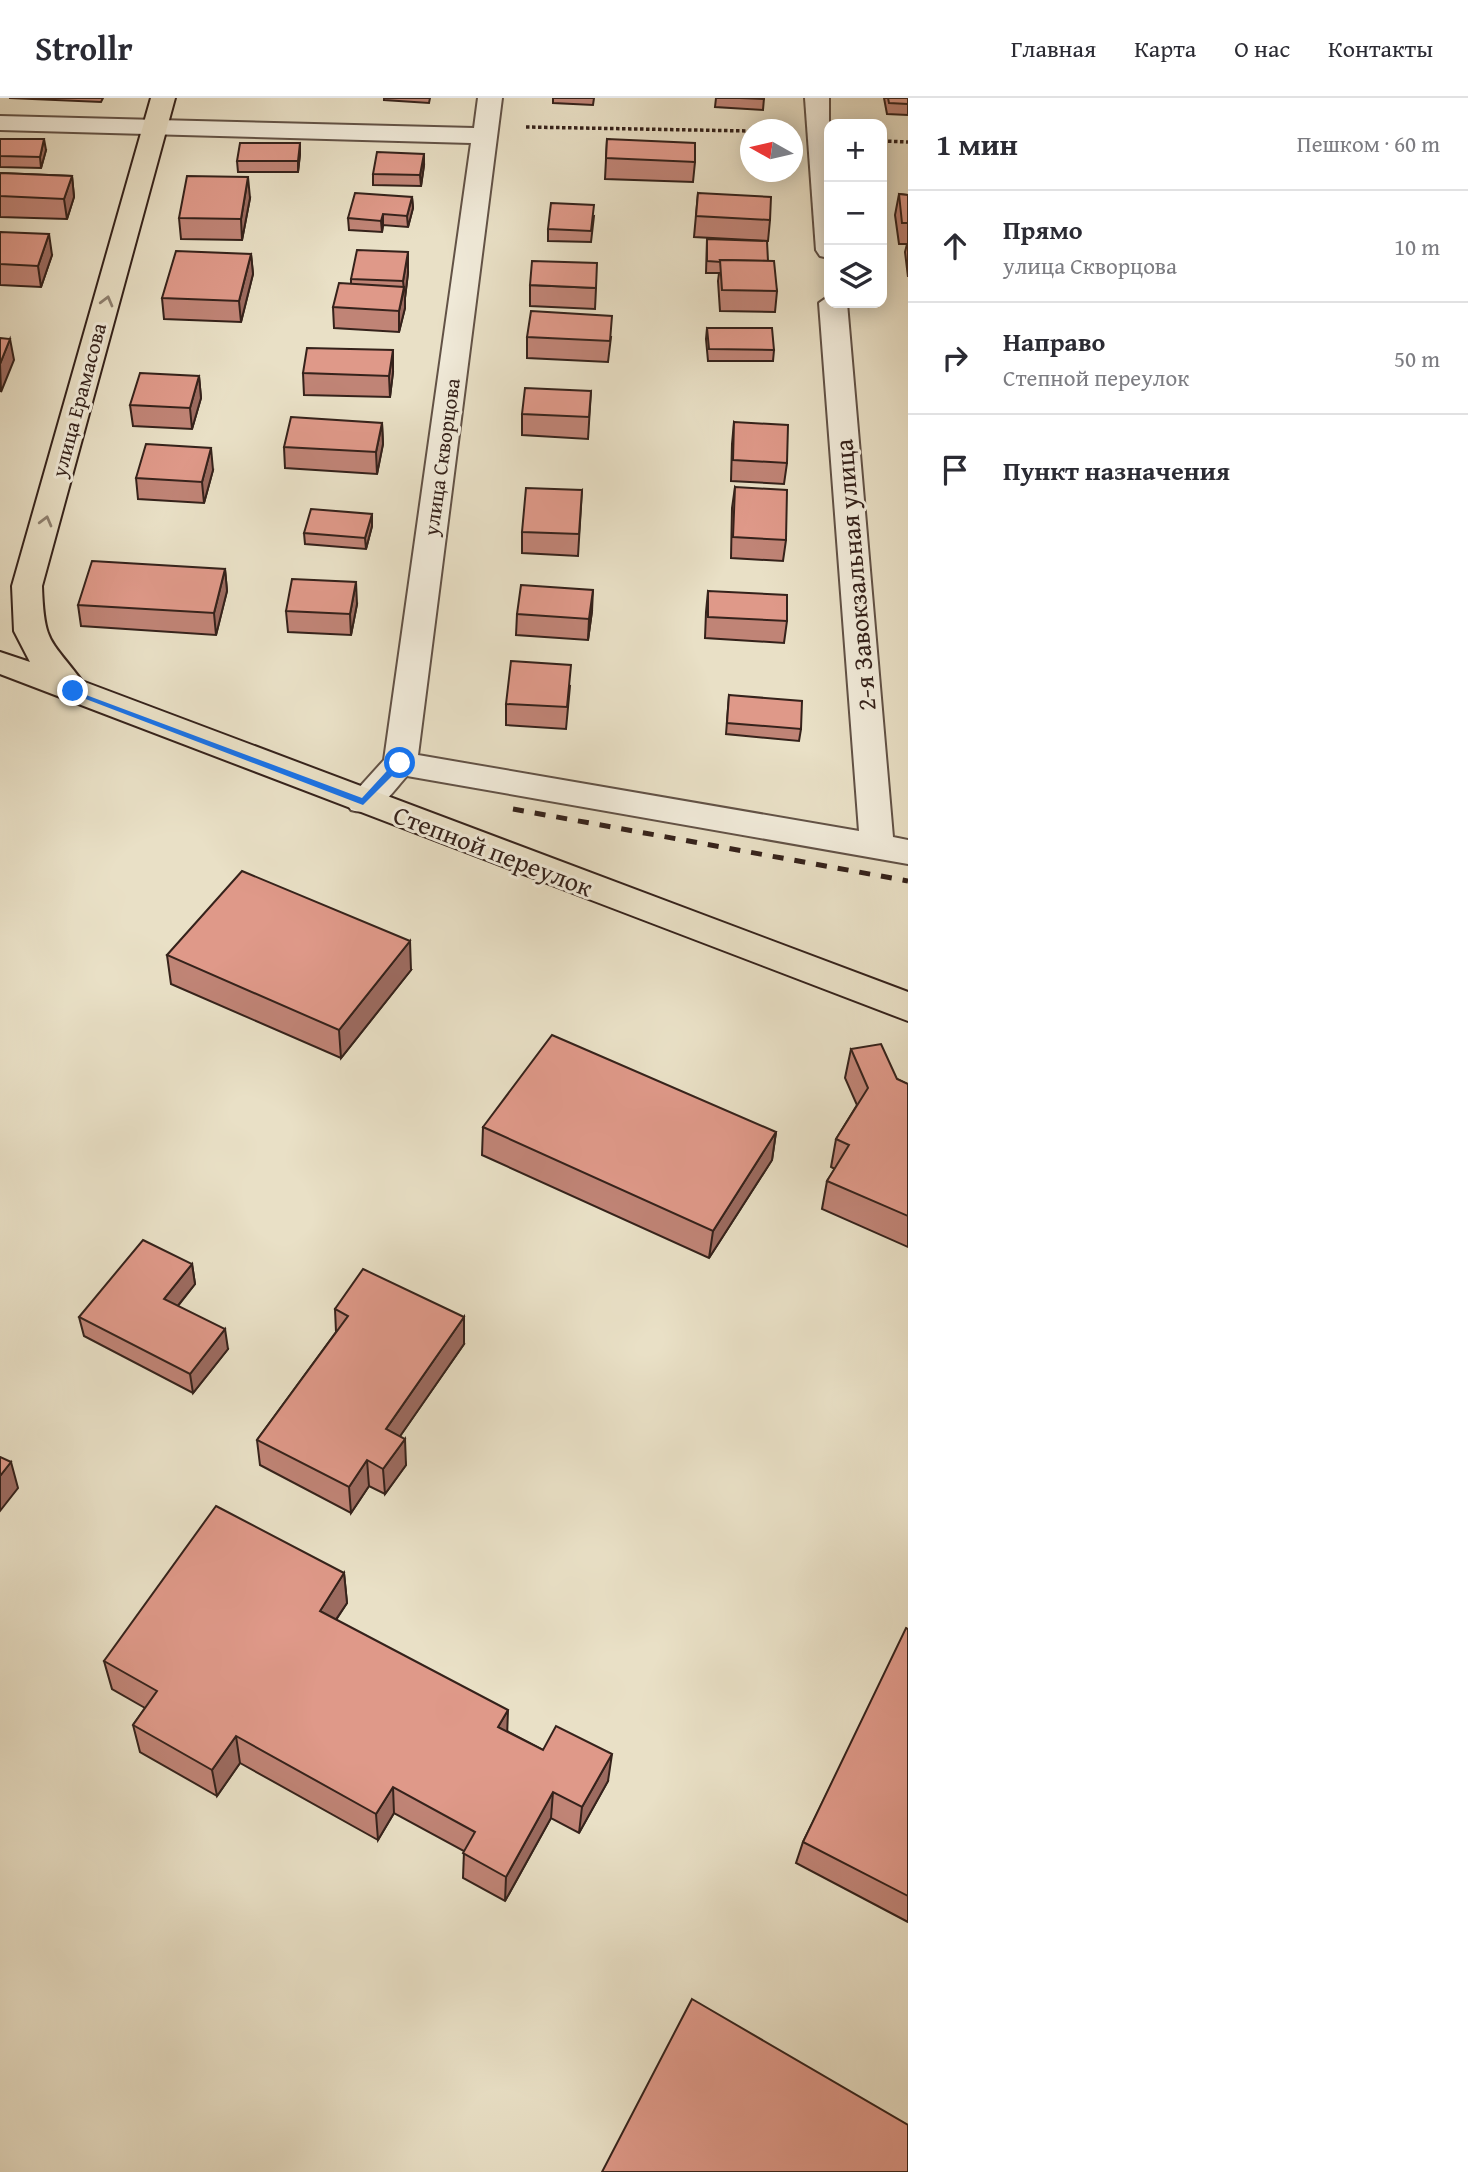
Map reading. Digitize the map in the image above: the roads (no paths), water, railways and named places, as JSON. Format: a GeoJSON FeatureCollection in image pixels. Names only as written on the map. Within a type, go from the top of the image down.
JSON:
{"type":"FeatureCollection","features":[{"type":"Feature","properties":{"kind":"main road","name":"улица Ерамасова"},"geometry":{"type":"LineString","coordinates":[[73,691],[39,655],[27,628],[27,586],[163,98]]}},
{"type":"Feature","properties":{"kind":"main road"},"geometry":{"type":"LineString","coordinates":[[0,608],[27,586]]}},
{"type":"Feature","properties":{"kind":"main road","name":"Степной переулок"},"geometry":{"type":"LineString","coordinates":[[0,662],[908,1007]]}},
{"type":"Feature","properties":{"kind":"street"},"geometry":{"type":"LineString","coordinates":[[817,98],[829,245]]}},
{"type":"Feature","properties":{"kind":"street"},"geometry":{"type":"LineString","coordinates":[[0,123],[155,127],[488,120]]}},
{"type":"Feature","properties":{"kind":"street","name":"улица Скворцова"},"geometry":{"type":"LineString","coordinates":[[400,763],[488,120]]}},
{"type":"Feature","properties":{"kind":"street","name":"2-я Завокзальная улица"},"geometry":{"type":"LineString","coordinates":[[835,308],[893,849]]}},
{"type":"Feature","properties":{"kind":"street"},"geometry":{"type":"LineString","coordinates":[[363,802],[400,763],[893,849]]}},
{"type":"Feature","properties":{"kind":"railway"},"geometry":{"type":"LineString","coordinates":[[513,809],[908,881]]}}]}
